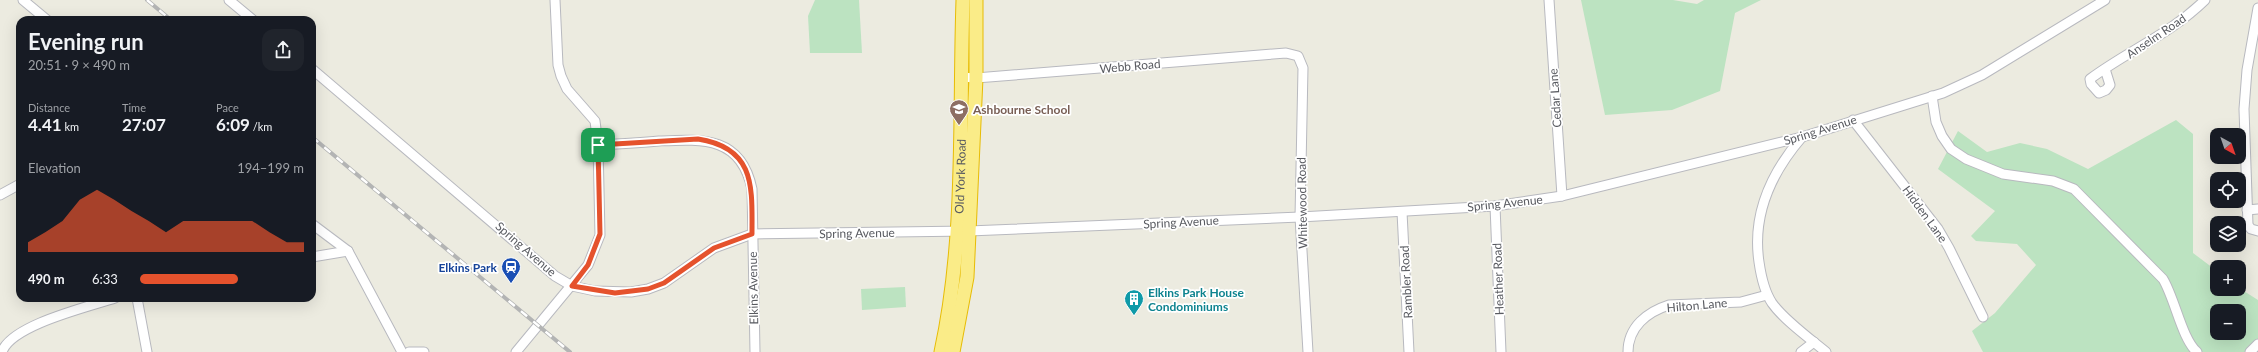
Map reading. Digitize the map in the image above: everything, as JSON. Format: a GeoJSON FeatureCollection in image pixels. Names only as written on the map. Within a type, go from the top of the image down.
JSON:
{"type":"FeatureCollection","features":[{"type":"Feature","properties":{"kind":"highway","name":"Old York Road"},"geometry":{"type":"LineString","coordinates":[[953,352],[967,277],[963,231],[960,78],[962,0]]}},
{"type":"Feature","properties":{"kind":"highway","name":"Old York Road"},"geometry":{"type":"LineString","coordinates":[[941,352],[963,231],[976,78],[976,0]]}},
{"type":"Feature","properties":{"kind":"street"},"geometry":{"type":"LineString","coordinates":[[23,0],[42,16]]}},
{"type":"Feature","properties":{"kind":"street"},"geometry":{"type":"LineString","coordinates":[[229,0],[248,16]]}},
{"type":"Feature","properties":{"kind":"street"},"geometry":{"type":"LineString","coordinates":[[508,352],[521,350],[572,286],[588,265],[600,234],[598,145],[595,121],[567,89],[561,76],[558,65],[555,0]]}},
{"type":"Feature","properties":{"kind":"street","name":"Cedar Lane"},"geometry":{"type":"LineString","coordinates":[[1549,0],[1562,196]]}},
{"type":"Feature","properties":{"kind":"street","name":"Spring Avenue"},"geometry":{"type":"LineString","coordinates":[[316,72],[555,276],[572,286],[615,293],[648,289],[664,283],[714,248],[752,234],[963,231],[1402,212],[1495,206],[1562,196],[1802,137],[1932,96],[1982,75],[2105,0]]}},
{"type":"Feature","properties":{"kind":"street","name":"Anselm Road"},"geometry":{"type":"LineString","coordinates":[[2105,70],[2167,32],[2205,0]]}},
{"type":"Feature","properties":{"kind":"street"},"geometry":{"type":"LineString","coordinates":[[2258,8],[2247,70],[2244,109],[2247,210],[2249,228],[2258,231]]}},
{"type":"Feature","properties":{"kind":"street","name":"Webb Road"},"geometry":{"type":"LineString","coordinates":[[960,78],[976,78],[1286,53],[1298,56]]}},
{"type":"Feature","properties":{"kind":"street","name":"Whitewood Road"},"geometry":{"type":"LineString","coordinates":[[1298,56],[1303,68],[1300,216],[1308,352]]}},
{"type":"Feature","properties":{"kind":"street"},"geometry":{"type":"LineString","coordinates":[[1932,96],[1936,122],[1942,136],[1951,149],[1966,159],[2002,174],[2065,184],[2083,197],[2163,279],[2171,292],[2189,341],[2197,352]]}},
{"type":"Feature","properties":{"kind":"street","name":"Hidden Lane"},"geometry":{"type":"LineString","coordinates":[[1853,120],[1938,229],[1949,248],[1982,317]]}},
{"type":"Feature","properties":{"kind":"street"},"geometry":{"type":"LineString","coordinates":[[1802,137],[1784,159],[1772,181],[1759,218],[1758,254],[1760,272],[1767,295],[1776,309],[1826,352]]}},
{"type":"Feature","properties":{"kind":"street","name":"Elkins Avenue"},"geometry":{"type":"LineString","coordinates":[[598,145],[698,139],[721,145],[738,160],[750,178],[752,189],[755,352]]}},
{"type":"Feature","properties":{"kind":"street"},"geometry":{"type":"LineString","coordinates":[[0,195],[16,186]]}},
{"type":"Feature","properties":{"kind":"street","name":"Heather Road"},"geometry":{"type":"LineString","coordinates":[[1495,206],[1501,352]]}},
{"type":"Feature","properties":{"kind":"street"},"geometry":{"type":"LineString","coordinates":[[2247,210],[2258,209]]}},
{"type":"Feature","properties":{"kind":"street","name":"Rambler Road"},"geometry":{"type":"LineString","coordinates":[[1402,212],[1409,352]]}},
{"type":"Feature","properties":{"kind":"street"},"geometry":{"type":"LineString","coordinates":[[316,227],[348,250],[402,352]]}},
{"type":"Feature","properties":{"kind":"street"},"geometry":{"type":"LineString","coordinates":[[316,256],[348,250]]}},
{"type":"Feature","properties":{"kind":"street","name":"Hilton Lane"},"geometry":{"type":"LineString","coordinates":[[1628,352],[1630,338],[1637,325],[1659,308],[1669,305],[1741,302],[1767,295]]}},
{"type":"Feature","properties":{"kind":"street"},"geometry":{"type":"LineString","coordinates":[[2,352],[4,345],[28,327],[103,302]]}},
{"type":"Feature","properties":{"kind":"street"},"geometry":{"type":"LineString","coordinates":[[138,302],[147,352]]}},
{"type":"Feature","properties":{"kind":"street"},"geometry":{"type":"LineString","coordinates":[[1801,352],[1814,342]]}},
{"type":"Feature","properties":{"kind":"street"},"geometry":{"type":"LineString","coordinates":[[2250,352],[2258,344]]}},
{"type":"Feature","properties":{"kind":"street"},"geometry":{"type":"LineString","coordinates":[[409,352],[424,352]]}},
{"type":"Feature","properties":{"kind":"green space"},"geometry":{"type":"Polygon","coordinates":[[[815,0],[859,0],[862,53],[810,53],[808,16],[815,0]]]}},
{"type":"Feature","properties":{"kind":"green space"},"geometry":{"type":"Polygon","coordinates":[[[1581,0],[1673,0],[1697,4],[1704,0],[1761,0],[1735,13],[1720,91],[1672,110],[1605,115],[1581,0]]]}},
{"type":"Feature","properties":{"kind":"green space"},"geometry":{"type":"Polygon","coordinates":[[[2176,120],[2193,134],[2193,253],[2210,266],[2210,296],[2246,296],[2246,292],[2258,300],[2258,352],[1983,352],[1972,331],[1995,313],[2036,265],[2017,244],[1976,241],[1971,236],[1995,211],[1938,169],[1958,131],[1987,152],[2020,143],[2047,149],[2088,169],[2176,120]]]}},
{"type":"Feature","properties":{"kind":"green space"},"geometry":{"type":"Polygon","coordinates":[[[905,287],[906,307],[862,310],[861,289],[905,287]]]}},
{"type":"Feature","properties":{"kind":"railway"},"geometry":{"type":"LineString","coordinates":[[147,0],[166,16]]}},
{"type":"Feature","properties":{"kind":"railway"},"geometry":{"type":"LineString","coordinates":[[316,140],[570,352]]}},
{"type":"Feature","properties":{"kind":"place","name":"Ashbourne School"},"geometry":{"type":"Point","coordinates":[959,126]}},
{"type":"Feature","properties":{"kind":"place","name":"Elkins Park"},"geometry":{"type":"Point","coordinates":[511,284]}},
{"type":"Feature","properties":{"kind":"place","name":"Elkins Park House Condominiums"},"geometry":{"type":"Point","coordinates":[1134,316]}},
{"type":"Feature","properties":{"kind":"route"},"geometry":{"type":"LineString","coordinates":[[698,139],[712,141],[721,145],[738,160],[745,168],[750,178],[752,189],[752,234],[714,248],[664,283],[648,289],[615,293],[595,291],[572,286],[588,265],[596,249],[600,234],[598,145],[698,139]]}}]}
